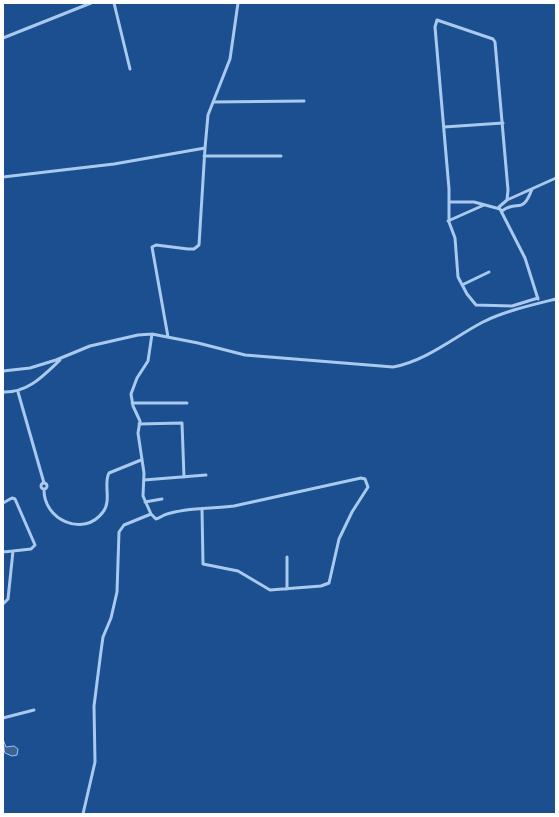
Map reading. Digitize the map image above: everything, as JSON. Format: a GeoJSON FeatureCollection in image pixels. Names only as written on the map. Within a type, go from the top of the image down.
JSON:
{"type":"FeatureCollection","features":[{"type":"Feature","properties":{"kind":"street"},"geometry":{"type":"LineString","coordinates":[[3,38],[91,3]]}},
{"type":"Feature","properties":{"kind":"street"},"geometry":{"type":"LineString","coordinates":[[114,3],[130,68]]}},
{"type":"Feature","properties":{"kind":"street"},"geometry":{"type":"LineString","coordinates":[[168,337],[152,247],[159,245],[191,249],[198,246],[204,185],[204,156],[208,115],[230,59],[238,3]]}},
{"type":"Feature","properties":{"kind":"street"},"geometry":{"type":"LineString","coordinates":[[507,200],[508,190],[503,123],[495,41],[437,20],[435,26],[450,202],[448,220],[455,238],[458,273],[462,285],[473,303],[477,305],[512,306],[538,298]]}},
{"type":"Feature","properties":{"kind":"street"},"geometry":{"type":"LineString","coordinates":[[213,102],[304,101]]}},
{"type":"Feature","properties":{"kind":"street"},"geometry":{"type":"LineString","coordinates":[[444,127],[503,123]]}},
{"type":"Feature","properties":{"kind":"street"},"geometry":{"type":"LineString","coordinates":[[3,177],[114,164],[205,148]]}},
{"type":"Feature","properties":{"kind":"street"},"geometry":{"type":"LineString","coordinates":[[204,156],[281,156]]}},
{"type":"Feature","properties":{"kind":"street"},"geometry":{"type":"LineString","coordinates":[[499,207],[507,200],[556,178]]}},
{"type":"Feature","properties":{"kind":"street"},"geometry":{"type":"LineString","coordinates":[[502,211],[507,208],[522,206],[527,202],[532,189]]}},
{"type":"Feature","properties":{"kind":"street"},"geometry":{"type":"LineString","coordinates":[[450,202],[486,204],[499,207],[525,258],[539,303]]}},
{"type":"Feature","properties":{"kind":"street"},"geometry":{"type":"LineString","coordinates":[[448,220],[486,204]]}},
{"type":"Feature","properties":{"kind":"street"},"geometry":{"type":"LineString","coordinates":[[462,285],[489,272]]}},
{"type":"Feature","properties":{"kind":"street"},"geometry":{"type":"LineString","coordinates":[[3,371],[26,369],[63,358],[90,346],[138,335],[152,334],[245,356],[393,367],[404,364],[444,346],[485,321],[556,298]]}},
{"type":"Feature","properties":{"kind":"street"},"geometry":{"type":"LineString","coordinates":[[152,334],[148,361],[137,378],[132,390],[132,404],[139,419],[138,433],[144,480],[143,492],[145,502],[151,514],[156,519],[171,512],[202,509],[234,506],[345,481],[365,479],[368,487],[343,529],[334,554],[329,583],[321,586],[266,589],[250,577],[238,571],[203,564],[202,509]]}},
{"type":"Feature","properties":{"kind":"street"},"geometry":{"type":"LineString","coordinates":[[3,392],[18,392],[26,389],[63,358]]}},
{"type":"Feature","properties":{"kind":"street"},"geometry":{"type":"LineString","coordinates":[[18,392],[44,483],[41,486],[44,489],[50,509],[57,518],[73,524],[88,522],[99,516],[105,509],[108,474],[114,470],[141,460]]}},
{"type":"Feature","properties":{"kind":"street"},"geometry":{"type":"LineString","coordinates":[[132,404],[187,403]]}},
{"type":"Feature","properties":{"kind":"street"},"geometry":{"type":"LineString","coordinates":[[139,424],[182,423],[184,477]]}},
{"type":"Feature","properties":{"kind":"street"},"geometry":{"type":"LineString","coordinates":[[144,480],[206,475]]}},
{"type":"Feature","properties":{"kind":"street"},"geometry":{"type":"LineString","coordinates":[[3,503],[12,498],[16,499],[34,543],[33,549],[3,552]]}},
{"type":"Feature","properties":{"kind":"street"},"geometry":{"type":"LineString","coordinates":[[145,502],[162,499]]}},
{"type":"Feature","properties":{"kind":"street"},"geometry":{"type":"LineString","coordinates":[[83,814],[94,762],[94,712],[103,637],[111,618],[117,592],[120,532],[124,525],[151,514]]}},
{"type":"Feature","properties":{"kind":"street"},"geometry":{"type":"LineString","coordinates":[[3,604],[8,598],[13,551]]}},
{"type":"Feature","properties":{"kind":"street"},"geometry":{"type":"LineString","coordinates":[[287,558],[288,589]]}},
{"type":"Feature","properties":{"kind":"street"},"geometry":{"type":"LineString","coordinates":[[3,718],[34,710]]}},
{"type":"Feature","properties":{"kind":"water"},"geometry":{"type":"Polygon","coordinates":[[[3,739],[6,747],[14,746],[18,749],[17,755],[12,756],[5,753],[3,739]]]}}]}
